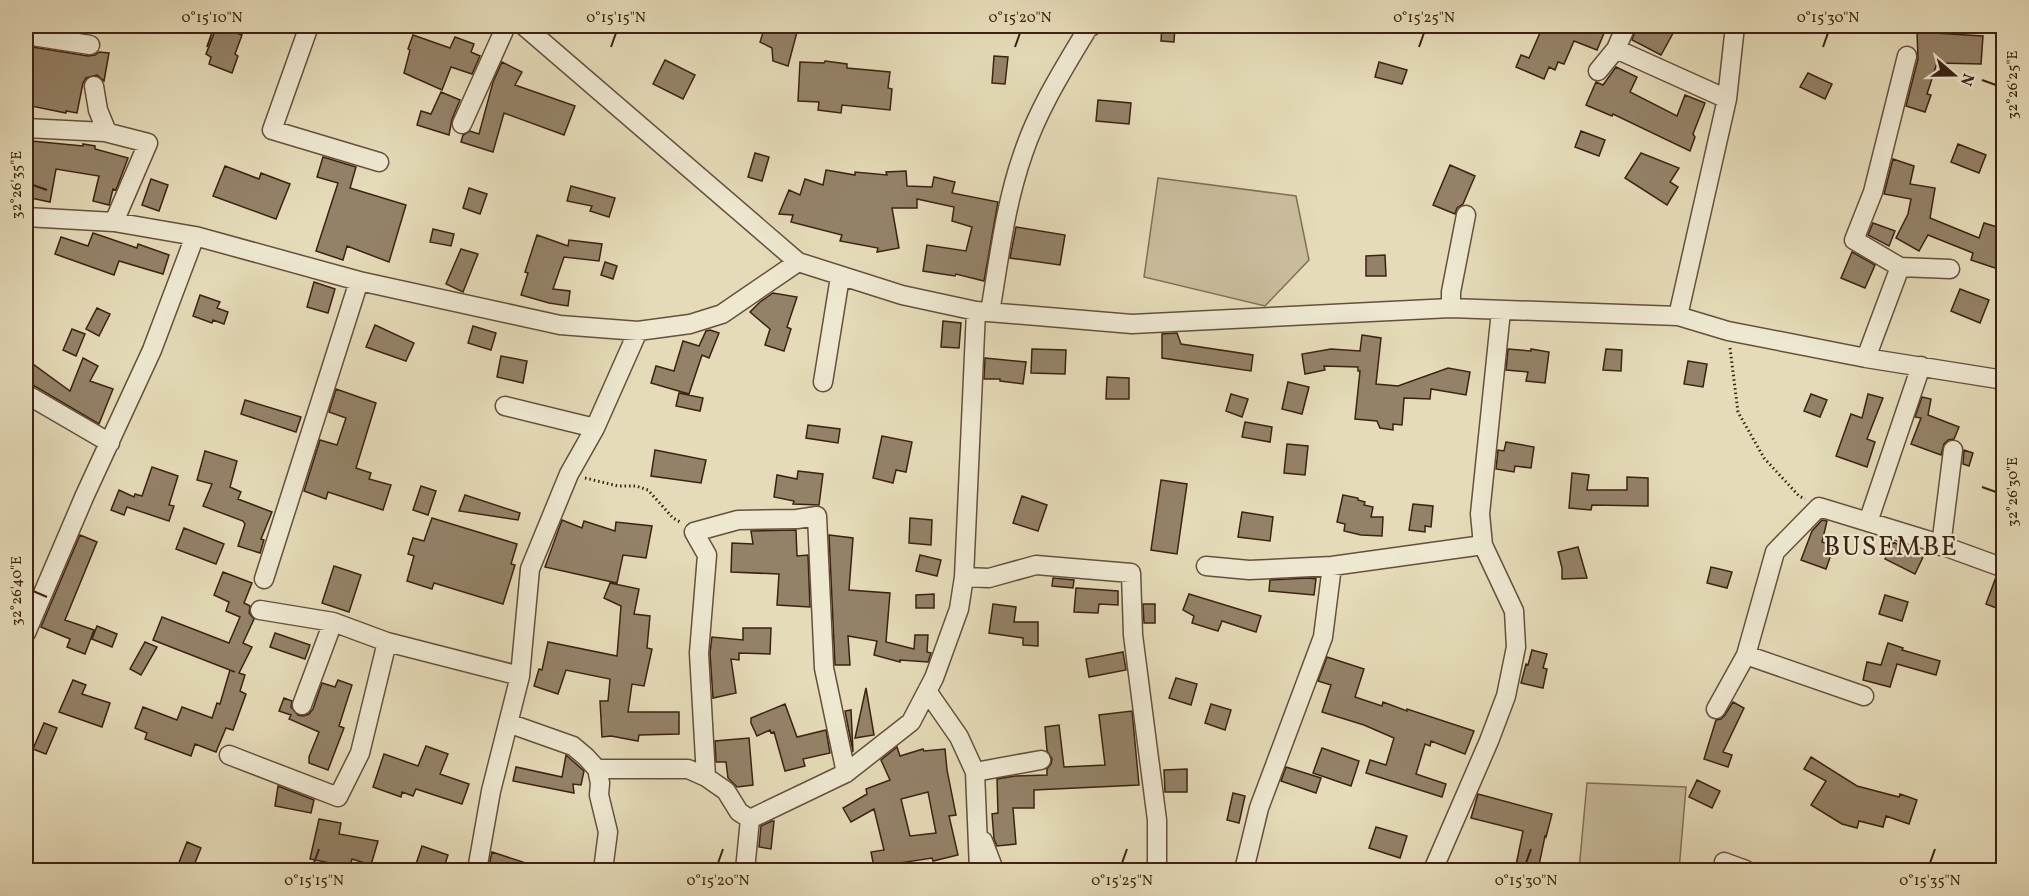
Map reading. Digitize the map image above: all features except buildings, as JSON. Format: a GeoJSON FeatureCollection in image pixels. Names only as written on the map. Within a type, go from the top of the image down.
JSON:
{"type":"FeatureCollection","features":[{"type":"Feature","properties":{"kind":"street"},"geometry":{"type":"LineString","coordinates":[[309,26],[272,130],[379,162]]}},
{"type":"Feature","properties":{"kind":"street"},"geometry":{"type":"LineString","coordinates":[[462,124],[506,26]]}},
{"type":"Feature","properties":{"kind":"street"},"geometry":{"type":"LineString","coordinates":[[524,26],[798,262],[902,295],[983,312],[1132,324],[1451,308],[1678,316],[1728,331],[1866,358],[2004,380]]}},
{"type":"Feature","properties":{"kind":"street"},"geometry":{"type":"LineString","coordinates":[[750,819],[846,772],[911,722],[934,678],[959,609],[964,577],[983,312],[1023,154],[1052,89],[1088,27],[1092,26]]}},
{"type":"Feature","properties":{"kind":"street"},"geometry":{"type":"LineString","coordinates":[[1598,71],[1616,49],[1626,26]]}},
{"type":"Feature","properties":{"kind":"street"},"geometry":{"type":"LineString","coordinates":[[1678,316],[1727,99],[1735,26]]}},
{"type":"Feature","properties":{"kind":"street"},"geometry":{"type":"LineString","coordinates":[[26,35],[90,45]]}},
{"type":"Feature","properties":{"kind":"street"},"geometry":{"type":"LineString","coordinates":[[1616,49],[1727,99]]}},
{"type":"Feature","properties":{"kind":"street"},"geometry":{"type":"LineString","coordinates":[[1907,56],[1873,192],[1854,240],[1900,267],[1950,269]]}},
{"type":"Feature","properties":{"kind":"street"},"geometry":{"type":"LineString","coordinates":[[94,86],[98,110],[107,132]]}},
{"type":"Feature","properties":{"kind":"street"},"geometry":{"type":"LineString","coordinates":[[26,128],[107,132],[148,143],[114,222]]}},
{"type":"Feature","properties":{"kind":"street"},"geometry":{"type":"LineString","coordinates":[[1451,308],[1451,292],[1466,215]]}},
{"type":"Feature","properties":{"kind":"street"},"geometry":{"type":"LineString","coordinates":[[26,218],[114,222],[195,236],[359,281],[560,325],[638,331],[690,324],[722,314],[798,262]]}},
{"type":"Feature","properties":{"kind":"street"},"geometry":{"type":"LineString","coordinates":[[26,633],[152,350],[195,236]]}},
{"type":"Feature","properties":{"kind":"street"},"geometry":{"type":"LineString","coordinates":[[1866,358],[1900,267]]}},
{"type":"Feature","properties":{"kind":"street"},"geometry":{"type":"LineString","coordinates":[[824,382],[840,277]]}},
{"type":"Feature","properties":{"kind":"street"},"geometry":{"type":"LineString","coordinates":[[264,579],[359,281]]}},
{"type":"Feature","properties":{"kind":"street"},"geometry":{"type":"LineString","coordinates":[[1433,870],[1506,696],[1516,647],[1514,611],[1482,545],[1480,514],[1501,311]]}},
{"type":"Feature","properties":{"kind":"street"},"geometry":{"type":"LineString","coordinates":[[477,870],[491,791],[520,676],[530,569],[569,474],[595,428],[638,331]]}},
{"type":"Feature","properties":{"kind":"street"},"geometry":{"type":"LineString","coordinates":[[1868,522],[1921,366]]}},
{"type":"Feature","properties":{"kind":"street"},"geometry":{"type":"LineString","coordinates":[[31,397],[110,443]]}},
{"type":"Feature","properties":{"kind":"street"},"geometry":{"type":"LineString","coordinates":[[505,406],[595,428]]}},
{"type":"Feature","properties":{"kind":"street"},"geometry":{"type":"LineString","coordinates":[[1941,546],[1953,450]]}},
{"type":"Feature","properties":{"kind":"street"},"geometry":{"type":"LineString","coordinates":[[1716,709],[1746,655],[1775,552],[1819,507],[1927,540],[2004,568]]}},
{"type":"Feature","properties":{"kind":"street"},"geometry":{"type":"LineString","coordinates":[[706,777],[699,653],[707,555],[694,532],[738,520],[796,519],[817,516],[824,668],[846,772]]}},
{"type":"Feature","properties":{"kind":"street"},"geometry":{"type":"LineString","coordinates":[[1206,566],[1250,570],[1332,566],[1482,545]]}},
{"type":"Feature","properties":{"kind":"street"},"geometry":{"type":"LineString","coordinates":[[964,577],[989,578],[1036,564],[1131,573],[1133,634],[1157,820],[1157,870]]}},
{"type":"Feature","properties":{"kind":"street"},"geometry":{"type":"LineString","coordinates":[[1244,870],[1259,808],[1323,637],[1332,566]]}},
{"type":"Feature","properties":{"kind":"street"},"geometry":{"type":"LineString","coordinates":[[260,610],[333,622],[387,642],[520,676]]}},
{"type":"Feature","properties":{"kind":"street"},"geometry":{"type":"LineString","coordinates":[[302,705],[333,622]]}},
{"type":"Feature","properties":{"kind":"street"},"geometry":{"type":"LineString","coordinates":[[229,755],[338,797],[360,753],[387,642]]}},
{"type":"Feature","properties":{"kind":"street"},"geometry":{"type":"LineString","coordinates":[[1746,655],[1864,696]]}},
{"type":"Feature","properties":{"kind":"street"},"geometry":{"type":"LineString","coordinates":[[927,691],[959,737],[975,772],[979,870]]}},
{"type":"Feature","properties":{"kind":"street"},"geometry":{"type":"LineString","coordinates":[[508,723],[573,746],[597,769],[600,783],[599,795],[608,832],[603,870]]}},
{"type":"Feature","properties":{"kind":"street"},"geometry":{"type":"LineString","coordinates":[[975,772],[1041,760]]}},
{"type":"Feature","properties":{"kind":"street"},"geometry":{"type":"LineString","coordinates":[[597,769],[688,769],[706,777],[726,791],[739,812],[750,819]]}},
{"type":"Feature","properties":{"kind":"street"},"geometry":{"type":"LineString","coordinates":[[745,870],[750,819]]}},
{"type":"Feature","properties":{"kind":"street"},"geometry":{"type":"LineString","coordinates":[[978,825],[994,870]]}},
{"type":"Feature","properties":{"kind":"street"},"geometry":{"type":"LineString","coordinates":[[1724,862],[1746,870]]}},
{"type":"Feature","properties":{"kind":"path"},"geometry":{"type":"LineString","coordinates":[[1728,331],[1738,412],[1764,458],[1799,496],[1819,507]]}},
{"type":"Feature","properties":{"kind":"path"},"geometry":{"type":"LineString","coordinates":[[569,474],[618,486],[636,486],[648,490],[673,518],[694,532]]}},
{"type":"Feature","properties":{"kind":"shaded area"},"geometry":{"type":"Polygon","coordinates":[[[1158,178],[1296,196],[1309,260],[1265,306],[1144,277],[1158,178]]]}},
{"type":"Feature","properties":{"kind":"shaded area"},"geometry":{"type":"Polygon","coordinates":[[[1587,783],[1686,787],[1679,870],[1579,870],[1587,783]]]}},
{"type":"Feature","properties":{"kind":"district","name":"BUSEMBE"},"geometry":{"type":"Point","coordinates":[1891,548]}}]}
